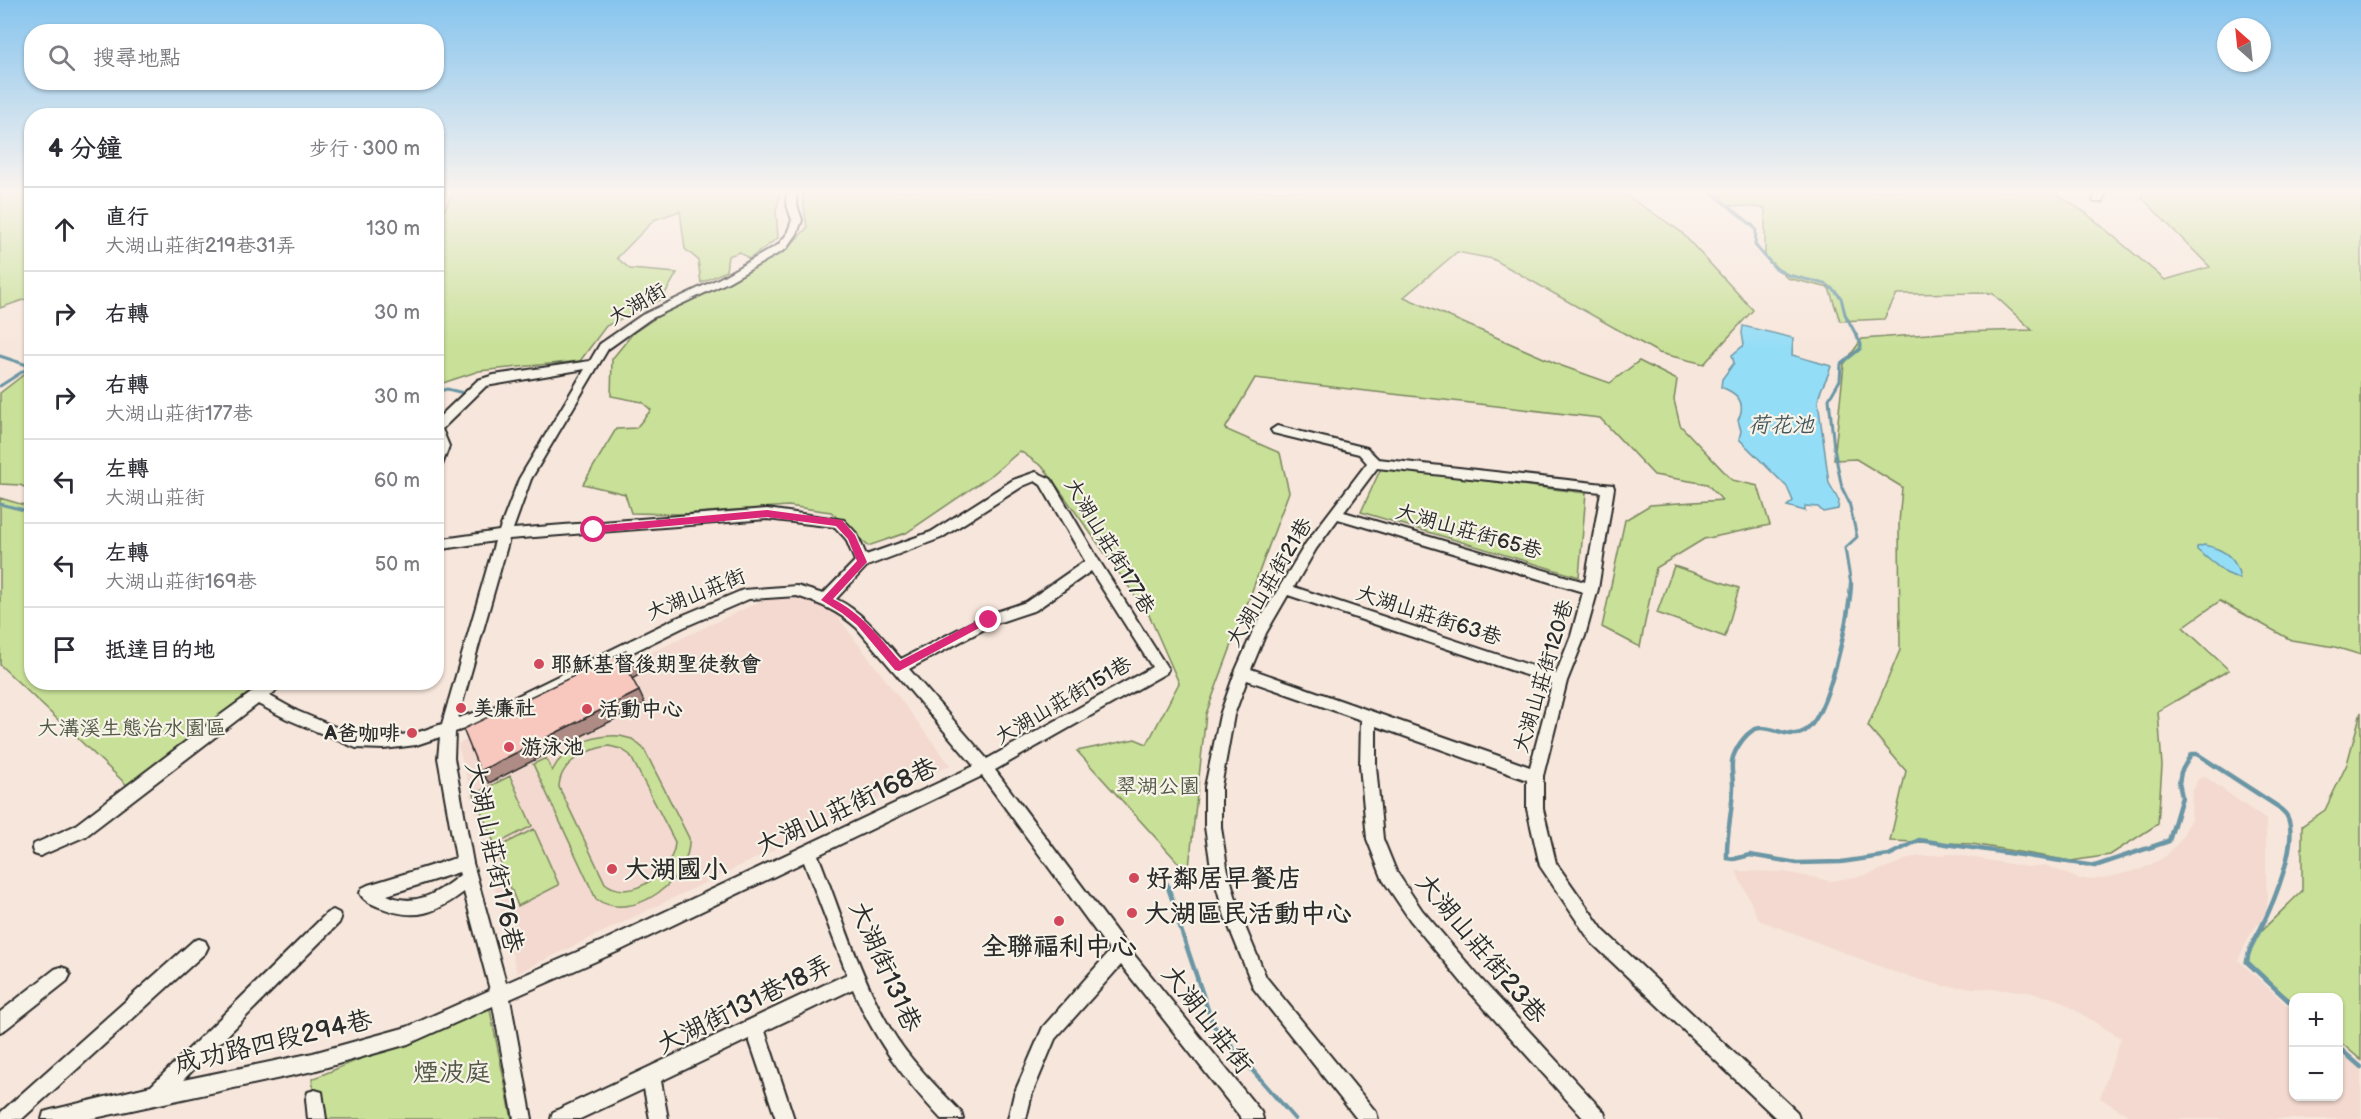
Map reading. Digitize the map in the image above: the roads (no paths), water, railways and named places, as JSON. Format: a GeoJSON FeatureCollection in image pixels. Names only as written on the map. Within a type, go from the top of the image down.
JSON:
{"type":"FeatureCollection","features":[{"type":"Feature","properties":{"kind":"street","name":"大湖街"},"geometry":{"type":"LineString","coordinates":[[504,535],[525,479],[604,347],[627,329],[724,280],[784,243]]}},
{"type":"Feature","properties":{"kind":"street"},"geometry":{"type":"LineString","coordinates":[[444,420],[482,383],[494,379],[594,364]]}},
{"type":"Feature","properties":{"kind":"street","name":"大湖山莊街120巷"},"geometry":{"type":"LineString","coordinates":[[1277,430],[1363,451],[1374,464],[1608,488],[1591,589],[1578,636],[1560,681],[1535,776],[1535,809],[1548,866],[1597,936],[1790,1119]]}},
{"type":"Feature","properties":{"kind":"street","name":"大湖山莊街21巷"},"geometry":{"type":"LineString","coordinates":[[1369,1119],[1260,983],[1227,897],[1219,867],[1213,787],[1227,715],[1260,631],[1311,546],[1374,464]]}},
{"type":"Feature","properties":{"kind":"street","name":"大湖山莊街177巷"},"geometry":{"type":"LineString","coordinates":[[826,600],[862,562],[936,535],[1018,483],[1036,476],[1046,482],[1161,669]]}},
{"type":"Feature","properties":{"kind":"street"},"geometry":{"type":"LineString","coordinates":[[444,544],[504,535],[767,514],[838,522],[852,537],[862,562]]}},
{"type":"Feature","properties":{"kind":"street","name":"大湖山莊街65巷"},"geometry":{"type":"LineString","coordinates":[[1336,514],[1591,589]]}},
{"type":"Feature","properties":{"kind":"street","name":"大湖山莊街176巷"},"geometry":{"type":"LineString","coordinates":[[500,995],[467,870],[446,758],[448,729],[504,535]]}},
{"type":"Feature","properties":{"kind":"street"},"geometry":{"type":"LineString","coordinates":[[899,667],[989,620],[1031,606],[1094,563]]}},
{"type":"Feature","properties":{"kind":"street","name":"大湖山莊街63巷"},"geometry":{"type":"LineString","coordinates":[[1285,589],[1560,681]]}},
{"type":"Feature","properties":{"kind":"street","name":"大湖山莊街"},"geometry":{"type":"LineString","coordinates":[[259,697],[292,715],[356,742],[384,743],[406,740],[448,729],[504,708],[646,638],[748,594],[797,591],[826,600],[846,610],[860,622],[985,768],[1121,952],[1254,1119]]}},
{"type":"Feature","properties":{"kind":"street","name":"大湖山莊街151巷"},"geometry":{"type":"LineString","coordinates":[[985,768],[1161,669]]}},
{"type":"Feature","properties":{"kind":"street"},"geometry":{"type":"LineString","coordinates":[[1242,672],[1535,776]]}},
{"type":"Feature","properties":{"kind":"street"},"geometry":{"type":"LineString","coordinates":[[40,849],[80,831],[223,721],[268,690]]}},
{"type":"Feature","properties":{"kind":"street","name":"大湖山莊街23巷"},"geometry":{"type":"LineString","coordinates":[[1368,717],[1368,766],[1375,839],[1389,875],[1416,915],[1474,984],[1597,1119]]}},
{"type":"Feature","properties":{"kind":"street","name":"大湖山莊街168巷"},"geometry":{"type":"LineString","coordinates":[[500,995],[985,768]]}},
{"type":"Feature","properties":{"kind":"street","name":"大湖街131巷"},"geometry":{"type":"LineString","coordinates":[[809,852],[858,978],[885,1034],[914,1076],[954,1119]]}},
{"type":"Feature","properties":{"kind":"street"},"geometry":{"type":"LineString","coordinates":[[467,870],[444,898],[415,909],[390,906],[368,893],[467,870]]}},
{"type":"Feature","properties":{"kind":"street"},"geometry":{"type":"LineString","coordinates":[[156,1094],[333,918]]}},
{"type":"Feature","properties":{"kind":"street"},"geometry":{"type":"LineString","coordinates":[[8,1119],[199,947]]}},
{"type":"Feature","properties":{"kind":"street"},"geometry":{"type":"LineString","coordinates":[[1017,1119],[1023,1094],[1049,1033],[1121,952]]}},
{"type":"Feature","properties":{"kind":"street"},"geometry":{"type":"LineString","coordinates":[[0,1023],[61,975]]}},
{"type":"Feature","properties":{"kind":"street","name":"大湖街131巷18弄"},"geometry":{"type":"LineString","coordinates":[[560,1119],[858,978]]}},
{"type":"Feature","properties":{"kind":"street"},"geometry":{"type":"LineString","coordinates":[[500,995],[523,1119]]}},
{"type":"Feature","properties":{"kind":"street","name":"成功路四段294巷"},"geometry":{"type":"LineString","coordinates":[[51,1119],[156,1094],[230,1081],[408,1035],[500,995]]}},
{"type":"Feature","properties":{"kind":"street"},"geometry":{"type":"LineString","coordinates":[[754,1029],[785,1119]]}},
{"type":"Feature","properties":{"kind":"street","name":"大湖街131巷18弄"},"geometry":{"type":"LineString","coordinates":[[651,1077],[659,1119]]}},
{"type":"Feature","properties":{"kind":"street"},"geometry":{"type":"LineString","coordinates":[[315,1099],[316,1119]]}},
{"type":"Feature","properties":{"kind":"water","name":"荷花池"},"geometry":{"type":"Polygon","coordinates":[[[1743,326],[1793,338],[1792,355],[1831,366],[1818,401],[1829,483],[1839,501],[1838,509],[1823,512],[1818,507],[1805,506],[1805,511],[1787,506],[1793,501],[1787,487],[1739,439],[1741,431],[1738,420],[1741,414],[1741,403],[1736,395],[1721,387],[1722,379],[1734,363],[1732,355],[1744,345],[1743,326]]]}},
{"type":"Feature","properties":{"kind":"water"},"geometry":{"type":"Polygon","coordinates":[[[2204,545],[2218,549],[2233,560],[2240,579],[2226,573],[2197,550],[2197,547],[2204,545]]]}},
{"type":"Feature","properties":{"kind":"waterway"},"geometry":{"type":"LineString","coordinates":[[1755,243],[1775,268],[1788,275],[1826,284],[1835,291],[1841,298],[1845,314],[1861,344],[1860,349],[1841,364],[1840,380],[1829,399],[1834,448],[1842,488],[1849,502],[1857,537],[1845,548],[1851,585]]}},
{"type":"Feature","properties":{"kind":"waterway"},"geometry":{"type":"LineString","coordinates":[[0,356],[24,364]]}},
{"type":"Feature","properties":{"kind":"waterway"},"geometry":{"type":"LineString","coordinates":[[0,386],[24,371]]}},
{"type":"Feature","properties":{"kind":"waterway"},"geometry":{"type":"LineString","coordinates":[[444,390],[468,394]]}},
{"type":"Feature","properties":{"kind":"waterway"},"geometry":{"type":"LineString","coordinates":[[0,504],[24,510]]}},
{"type":"Feature","properties":{"kind":"waterway"},"geometry":{"type":"LineString","coordinates":[[1851,585],[1837,663],[1830,686],[1814,722],[1805,731],[1794,734],[1766,728],[1751,731],[1740,743],[1733,757],[1733,794],[1727,858],[1734,859],[1750,855],[1797,863],[1841,862],[1889,855],[1919,840],[2095,866],[2169,841],[2182,797],[2179,783],[2181,772],[2191,754],[2197,754],[2277,806],[2287,816],[2290,827],[2288,856],[2272,904],[2250,949],[2247,962],[2289,1001]]}},
{"type":"Feature","properties":{"kind":"waterway"},"geometry":{"type":"LineString","coordinates":[[1167,884],[1172,899]]}},
{"type":"Feature","properties":{"kind":"waterway"},"geometry":{"type":"LineString","coordinates":[[1179,924],[1213,1025],[1295,1119]]}},
{"type":"Feature","properties":{"kind":"waterway"},"geometry":{"type":"LineString","coordinates":[[2343,1051],[2361,1067]]}},
{"type":"Feature","properties":{"kind":"place","name":"耶穌基督後期聖徒教會"},"geometry":{"type":"Point","coordinates":[539,664]}},
{"type":"Feature","properties":{"kind":"place","name":"美廉社"},"geometry":{"type":"Point","coordinates":[461,708]}},
{"type":"Feature","properties":{"kind":"place","name":"活動中心"},"geometry":{"type":"Point","coordinates":[587,709]}},
{"type":"Feature","properties":{"kind":"place","name":"A爸咖啡"},"geometry":{"type":"Point","coordinates":[412,733]}},
{"type":"Feature","properties":{"kind":"place","name":"游泳池"},"geometry":{"type":"Point","coordinates":[509,747]}},
{"type":"Feature","properties":{"kind":"place","name":"大湖國小"},"geometry":{"type":"Point","coordinates":[612,869]}},
{"type":"Feature","properties":{"kind":"place","name":"好鄰居早餐店"},"geometry":{"type":"Point","coordinates":[1134,878]}},
{"type":"Feature","properties":{"kind":"place","name":"大湖區民活動中心"},"geometry":{"type":"Point","coordinates":[1132,913]}},
{"type":"Feature","properties":{"kind":"place","name":"全聯福利中心"},"geometry":{"type":"Point","coordinates":[1059,921]}},
{"type":"Feature","properties":{"kind":"park label","name":"大溝溪生態治水園區"},"geometry":{"type":"Point","coordinates":[132,728]}},
{"type":"Feature","properties":{"kind":"park label","name":"翠湖公園"},"geometry":{"type":"Point","coordinates":[1158,786]}},
{"type":"Feature","properties":{"kind":"park label","name":"煙波庭"},"geometry":{"type":"Point","coordinates":[452,1072]}}]}
